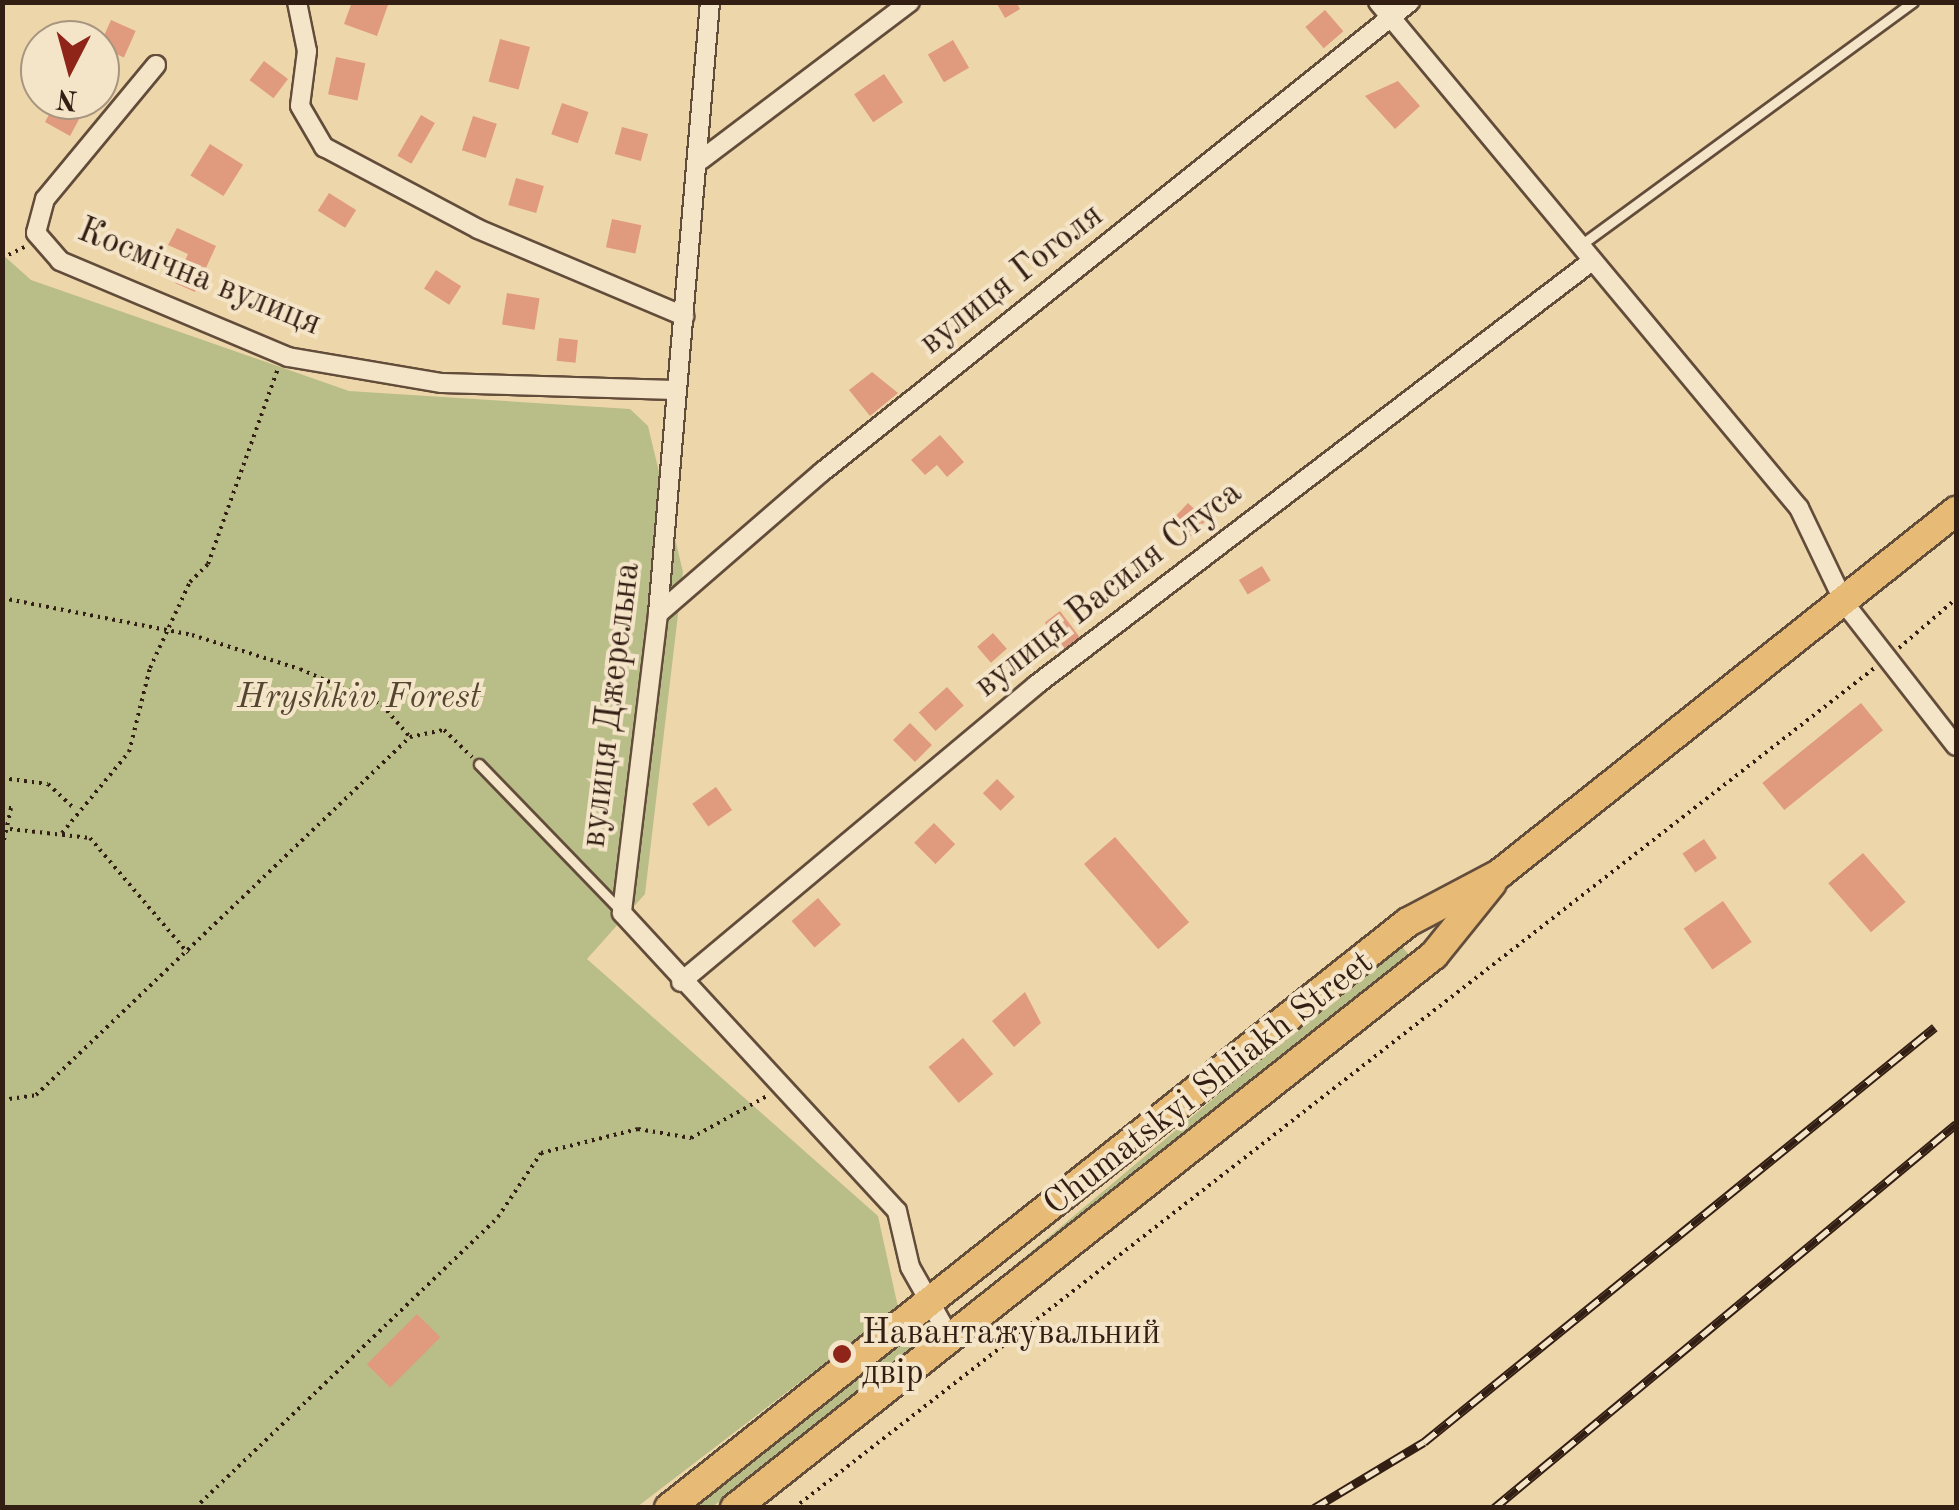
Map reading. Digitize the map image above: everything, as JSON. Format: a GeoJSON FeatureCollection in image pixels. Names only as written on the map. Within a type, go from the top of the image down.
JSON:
{"type":"FeatureCollection","features":[{"type":"Feature","properties":{"kind":"main road","name":"Chumatskyi Shliakh Street"},"geometry":{"type":"LineString","coordinates":[[669,1508],[1408,922],[1499,874],[1844,604],[1956,510]]}},
{"type":"Feature","properties":{"kind":"main road","name":"Chumatskyi Shliakh Street"},"geometry":{"type":"LineString","coordinates":[[734,1508],[1434,955],[1499,874]]}},
{"type":"Feature","properties":{"kind":"street"},"geometry":{"type":"LineString","coordinates":[[298,2],[306,52],[300,106],[324,147],[478,229],[684,316]]}},
{"type":"Feature","properties":{"kind":"street","name":"вулиця Джерельна"},"geometry":{"type":"LineString","coordinates":[[622,913],[658,614],[675,390],[701,160],[710,2]]}},
{"type":"Feature","properties":{"kind":"street"},"geometry":{"type":"LineString","coordinates":[[701,160],[910,2]]}},
{"type":"Feature","properties":{"kind":"street"},"geometry":{"type":"LineString","coordinates":[[1378,2],[1588,264],[1799,508],[1844,604],[1956,746]]}},
{"type":"Feature","properties":{"kind":"street","name":"вулиця Гоголя"},"geometry":{"type":"LineString","coordinates":[[658,614],[822,472],[1410,2]]}},
{"type":"Feature","properties":{"kind":"street","name":"Космічна вулиця"},"geometry":{"type":"LineString","coordinates":[[156,66],[46,199],[40,240],[60,261],[282,354],[442,384],[675,390]]}},
{"type":"Feature","properties":{"kind":"street","name":"вулиця Василя Стуса"},"geometry":{"type":"LineString","coordinates":[[681,982],[1036,685],[1588,264]]}},
{"type":"Feature","properties":{"kind":"street"},"geometry":{"type":"LineString","coordinates":[[622,913],[681,982],[897,1212],[928,1303],[949,1336]]}},
{"type":"Feature","properties":{"kind":"lane"},"geometry":{"type":"LineString","coordinates":[[1576,248],[1913,2]]}},
{"type":"Feature","properties":{"kind":"lane"},"geometry":{"type":"LineString","coordinates":[[479,764],[622,913]]}},
{"type":"Feature","properties":{"kind":"path"},"geometry":{"type":"LineString","coordinates":[[2,258],[40,240]]}},
{"type":"Feature","properties":{"kind":"path"},"geometry":{"type":"LineString","coordinates":[[62,832],[75,809],[98,796],[129,752],[150,668],[172,631],[190,582],[213,553],[282,354]]}},
{"type":"Feature","properties":{"kind":"path"},"geometry":{"type":"LineString","coordinates":[[2,598],[172,631],[346,687],[382,705],[410,737]]}},
{"type":"Feature","properties":{"kind":"path"},"geometry":{"type":"LineString","coordinates":[[794,1508],[1885,660],[1956,599]]}},
{"type":"Feature","properties":{"kind":"path"},"geometry":{"type":"LineString","coordinates":[[2,1100],[36,1095],[410,737],[444,730],[479,764]]}},
{"type":"Feature","properties":{"kind":"path"},"geometry":{"type":"LineString","coordinates":[[2,778],[48,784],[75,809]]}},
{"type":"Feature","properties":{"kind":"path"},"geometry":{"type":"LineString","coordinates":[[2,808],[11,808],[10,829],[2,848]]}},
{"type":"Feature","properties":{"kind":"path"},"geometry":{"type":"LineString","coordinates":[[10,829],[90,838],[188,953]]}},
{"type":"Feature","properties":{"kind":"path"},"geometry":{"type":"LineString","coordinates":[[195,1508],[498,1218],[541,1153],[638,1129],[692,1138],[784,1088]]}},
{"type":"Feature","properties":{"kind":"green space","name":"Hryshkiv Forest"},"geometry":{"type":"Polygon","coordinates":[[[2,254],[31,280],[349,391],[630,409],[648,426],[683,572],[645,894],[587,959],[878,1216],[898,1307],[637,1507],[3,1507],[2,254]]]}},
{"type":"Feature","properties":{"kind":"green space"},"geometry":{"type":"Polygon","coordinates":[[[1399,943],[1409,955],[986,1311],[975,1298],[1399,943]]]}},
{"type":"Feature","properties":{"kind":"green space"},"geometry":{"type":"Polygon","coordinates":[[[923,1322],[933,1335],[711,1508],[686,1507],[923,1322]]]}},
{"type":"Feature","properties":{"kind":"building"},"geometry":{"type":"Polygon","coordinates":[[[352,2],[389,2],[377,36],[344,24],[352,2]]]}},
{"type":"Feature","properties":{"kind":"building"},"geometry":{"type":"Polygon","coordinates":[[[996,2],[1016,2],[1020,9],[1005,18],[996,2]]]}},
{"type":"Feature","properties":{"kind":"building"},"geometry":{"type":"Polygon","coordinates":[[[1325,10],[1343,31],[1324,48],[1305,27],[1325,10]]]}},
{"type":"Feature","properties":{"kind":"building"},"geometry":{"type":"Polygon","coordinates":[[[120,24],[136,31],[124,57],[120,56],[120,24]]]}},
{"type":"Feature","properties":{"kind":"building"},"geometry":{"type":"Polygon","coordinates":[[[500,39],[530,47],[519,90],[489,82],[500,39]]]}},
{"type":"Feature","properties":{"kind":"building"},"geometry":{"type":"Polygon","coordinates":[[[953,40],[969,68],[944,82],[928,54],[953,40]]]}},
{"type":"Feature","properties":{"kind":"building"},"geometry":{"type":"Polygon","coordinates":[[[336,57],[365,63],[357,100],[328,94],[336,57]]]}},
{"type":"Feature","properties":{"kind":"building"},"geometry":{"type":"Polygon","coordinates":[[[264,61],[288,79],[274,98],[250,80],[264,61]]]}},
{"type":"Feature","properties":{"kind":"building"},"geometry":{"type":"Polygon","coordinates":[[[884,74],[903,102],[873,122],[854,94],[884,74]]]}},
{"type":"Feature","properties":{"kind":"building"},"geometry":{"type":"Polygon","coordinates":[[[1398,81],[1420,106],[1395,129],[1365,96],[1398,81]]]}},
{"type":"Feature","properties":{"kind":"building"},"geometry":{"type":"Polygon","coordinates":[[[562,103],[588,112],[578,143],[551,134],[562,103]]]}},
{"type":"Feature","properties":{"kind":"building"},"geometry":{"type":"Polygon","coordinates":[[[421,115],[435,123],[411,164],[398,156],[421,115]]]}},
{"type":"Feature","properties":{"kind":"building"},"geometry":{"type":"Polygon","coordinates":[[[473,116],[497,124],[486,158],[462,150],[473,116]]]}},
{"type":"Feature","properties":{"kind":"building"},"geometry":{"type":"Polygon","coordinates":[[[46,120],[79,120],[70,136],[46,120]]]}},
{"type":"Feature","properties":{"kind":"building"},"geometry":{"type":"Polygon","coordinates":[[[622,127],[648,134],[641,161],[615,154],[622,127]]]}},
{"type":"Feature","properties":{"kind":"building"},"geometry":{"type":"Polygon","coordinates":[[[210,144],[243,165],[223,196],[190,175],[210,144]]]}},
{"type":"Feature","properties":{"kind":"building"},"geometry":{"type":"Polygon","coordinates":[[[516,178],[544,186],[536,213],[508,205],[516,178]]]}},
{"type":"Feature","properties":{"kind":"building"},"geometry":{"type":"Polygon","coordinates":[[[329,193],[356,210],[345,228],[318,211],[329,193]]]}},
{"type":"Feature","properties":{"kind":"building"},"geometry":{"type":"Polygon","coordinates":[[[612,219],[641,225],[635,254],[606,247],[612,219]]]}},
{"type":"Feature","properties":{"kind":"building"},"geometry":{"type":"Polygon","coordinates":[[[177,228],[216,246],[195,292],[175,283],[188,254],[168,245],[177,228]]]}},
{"type":"Feature","properties":{"kind":"building"},"geometry":{"type":"Polygon","coordinates":[[[436,270],[461,286],[449,305],[424,288],[436,270]]]}},
{"type":"Feature","properties":{"kind":"building"},"geometry":{"type":"Polygon","coordinates":[[[507,293],[540,298],[535,330],[502,325],[507,293]]]}},
{"type":"Feature","properties":{"kind":"building"},"geometry":{"type":"Polygon","coordinates":[[[559,338],[578,340],[575,363],[557,361],[559,338]]]}},
{"type":"Feature","properties":{"kind":"building"},"geometry":{"type":"Polygon","coordinates":[[[872,372],[898,393],[870,416],[849,390],[872,372]]]}},
{"type":"Feature","properties":{"kind":"building"},"geometry":{"type":"Polygon","coordinates":[[[940,435],[964,462],[947,477],[937,465],[925,475],[911,460],[940,435]]]}},
{"type":"Feature","properties":{"kind":"building"},"geometry":{"type":"Polygon","coordinates":[[[1188,503],[1206,520],[1191,537],[1172,520],[1188,503]]]}},
{"type":"Feature","properties":{"kind":"building"},"geometry":{"type":"Polygon","coordinates":[[[1262,566],[1271,581],[1248,594],[1239,580],[1262,566]]]}},
{"type":"Feature","properties":{"kind":"building"},"geometry":{"type":"Polygon","coordinates":[[[1060,611],[1082,640],[1066,651],[1045,622],[1060,611]]]}},
{"type":"Feature","properties":{"kind":"building"},"geometry":{"type":"Polygon","coordinates":[[[993,633],[1007,649],[991,663],[977,647],[993,633]]]}},
{"type":"Feature","properties":{"kind":"building"},"geometry":{"type":"Polygon","coordinates":[[[947,687],[964,706],[935,731],[919,712],[947,687]]]}},
{"type":"Feature","properties":{"kind":"building"},"geometry":{"type":"Polygon","coordinates":[[[1861,703],[1883,730],[1784,810],[1762,783],[1861,703]]]}},
{"type":"Feature","properties":{"kind":"building"},"geometry":{"type":"Polygon","coordinates":[[[910,723],[932,745],[915,762],[893,740],[910,723]]]}},
{"type":"Feature","properties":{"kind":"building"},"geometry":{"type":"Polygon","coordinates":[[[997,779],[1015,797],[1001,811],[983,793],[997,779]]]}},
{"type":"Feature","properties":{"kind":"building"},"geometry":{"type":"Polygon","coordinates":[[[716,787],[732,810],[708,827],[692,804],[716,787]]]}},
{"type":"Feature","properties":{"kind":"building"},"geometry":{"type":"Polygon","coordinates":[[[934,823],[955,844],[935,864],[914,843],[934,823]]]}},
{"type":"Feature","properties":{"kind":"building"},"geometry":{"type":"Polygon","coordinates":[[[1115,837],[1189,922],[1158,949],[1084,864],[1115,837]]]}},
{"type":"Feature","properties":{"kind":"building"},"geometry":{"type":"Polygon","coordinates":[[[1704,839],[1717,858],[1695,873],[1682,854],[1704,839]]]}},
{"type":"Feature","properties":{"kind":"building"},"geometry":{"type":"Polygon","coordinates":[[[1863,853],[1906,902],[1871,932],[1828,883],[1863,853]]]}},
{"type":"Feature","properties":{"kind":"building"},"geometry":{"type":"Polygon","coordinates":[[[818,898],[841,924],[815,947],[792,921],[818,898]]]}},
{"type":"Feature","properties":{"kind":"building"},"geometry":{"type":"Polygon","coordinates":[[[1723,901],[1752,942],[1712,969],[1684,929],[1723,901]]]}},
{"type":"Feature","properties":{"kind":"building"},"geometry":{"type":"Polygon","coordinates":[[[1025,992],[1041,1023],[1014,1047],[992,1021],[1025,992]]]}},
{"type":"Feature","properties":{"kind":"building"},"geometry":{"type":"Polygon","coordinates":[[[963,1038],[993,1074],[959,1103],[929,1067],[963,1038]]]}},
{"type":"Feature","properties":{"kind":"building"},"geometry":{"type":"Polygon","coordinates":[[[417,1314],[440,1337],[390,1388],[367,1364],[417,1314]]]}},
{"type":"Feature","properties":{"kind":"railway"},"geometry":{"type":"LineString","coordinates":[[1314,1508],[1424,1442],[1935,1027]]}},
{"type":"Feature","properties":{"kind":"railway"},"geometry":{"type":"LineString","coordinates":[[1494,1508],[1956,1124]]}},
{"type":"Feature","properties":{"kind":"place","name":"Навантажувальний двір"},"geometry":{"type":"Point","coordinates":[842,1354]}}]}
